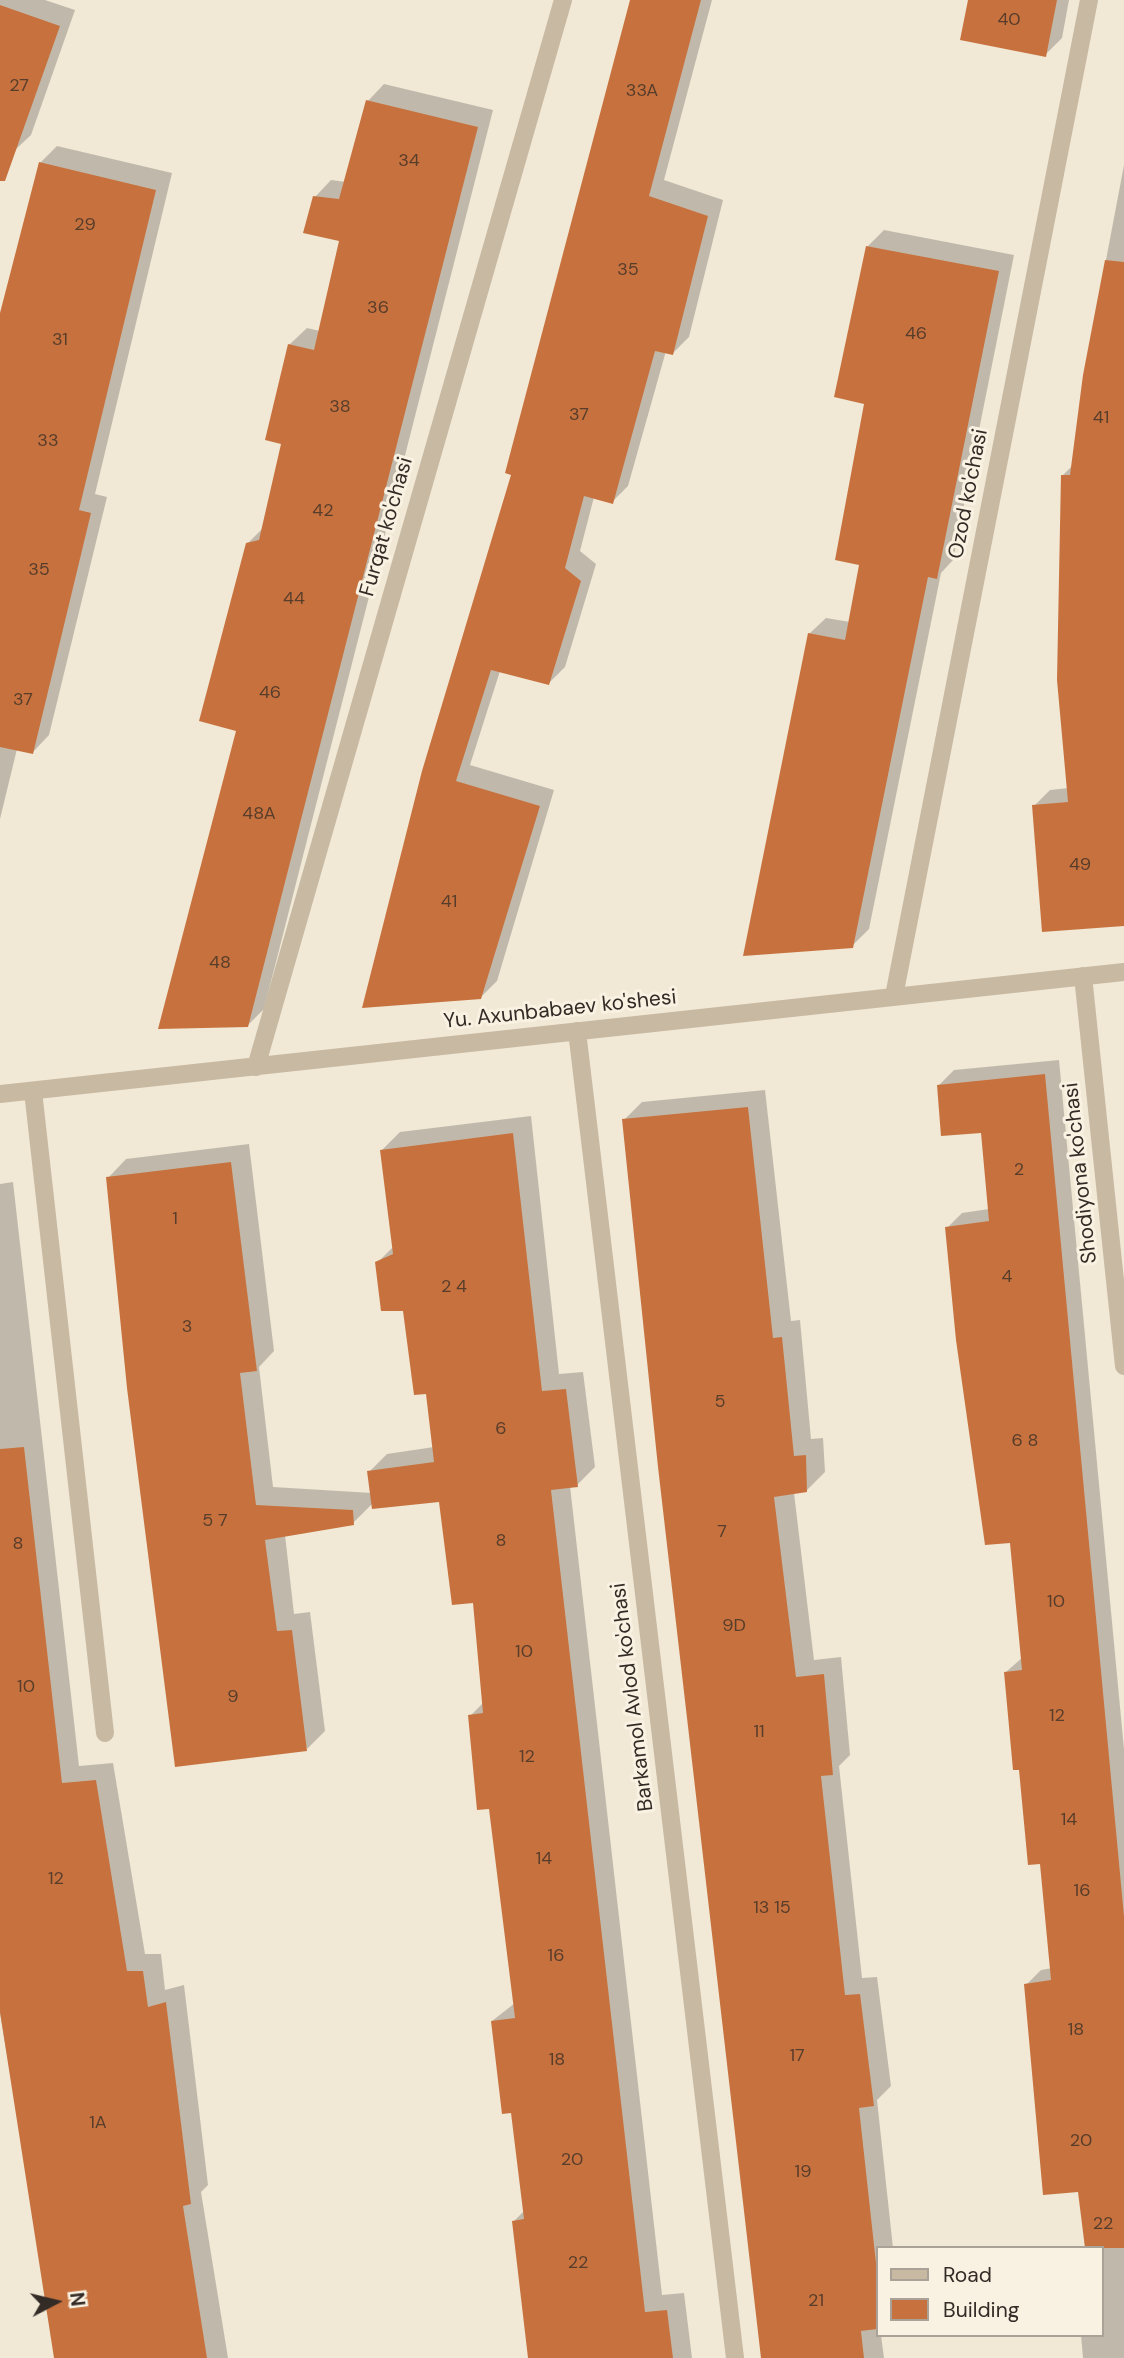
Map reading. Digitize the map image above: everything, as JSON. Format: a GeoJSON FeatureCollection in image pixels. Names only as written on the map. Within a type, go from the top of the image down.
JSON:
{"type":"FeatureCollection","features":[{"type":"Feature","properties":{"kind":"street","name":"Furqat ko'chasi"},"geometry":{"type":"LineString","coordinates":[[256,1067],[563,0]]}},
{"type":"Feature","properties":{"kind":"street","name":"Ozod ko'chasi"},"geometry":{"type":"LineString","coordinates":[[894,996],[1089,0]]}},
{"type":"Feature","properties":{"kind":"street","name":"Yu. Axunbabaev ko'shesi"},"geometry":{"type":"LineString","coordinates":[[0,1094],[1124,972]]}},
{"type":"Feature","properties":{"kind":"street","name":"Shodiyona ko'chasi"},"geometry":{"type":"LineString","coordinates":[[1083,976],[1124,1366]]}},
{"type":"Feature","properties":{"kind":"street","name":"Barkamol Avlod ko'chasi"},"geometry":{"type":"LineString","coordinates":[[577,1031],[735,2358]]}},
{"type":"Feature","properties":{"kind":"street"},"geometry":{"type":"LineString","coordinates":[[33,1091],[105,1733]]}},
{"type":"Feature","properties":{"kind":"building"},"geometry":{"type":"Polygon","coordinates":[[[630,0],[701,0],[649,196],[708,216],[673,355],[655,351],[613,504],[584,496],[565,568],[581,581],[549,685],[491,670],[456,781],[540,806],[481,999],[362,1008],[422,771],[511,475],[505,473],[630,0]]]}},
{"type":"Feature","properties":{"kind":"building"},"geometry":{"type":"Polygon","coordinates":[[[968,0],[1057,0],[1046,57],[960,40],[968,0]]]}},
{"type":"Feature","properties":{"kind":"building"},"geometry":{"type":"Polygon","coordinates":[[[0,5],[60,26],[5,181],[0,181],[0,5]]]}},
{"type":"Feature","properties":{"kind":"building"},"geometry":{"type":"Polygon","coordinates":[[[366,100],[478,127],[248,1027],[158,1029],[236,731],[199,721],[246,543],[259,540],[281,444],[265,440],[288,344],[314,350],[339,241],[303,233],[313,196],[339,199],[366,100]]]}},
{"type":"Feature","properties":{"kind":"building"},"geometry":{"type":"Polygon","coordinates":[[[39,162],[156,190],[79,510],[91,513],[33,754],[0,747],[0,313],[39,162]]]}},
{"type":"Feature","properties":{"kind":"building"},"geometry":{"type":"Polygon","coordinates":[[[866,246],[999,271],[937,579],[928,577],[853,948],[743,956],[808,633],[845,640],[859,565],[835,560],[864,404],[834,397],[866,246]]]}},
{"type":"Feature","properties":{"kind":"building"},"geometry":{"type":"Polygon","coordinates":[[[1105,260],[1124,262],[1124,926],[1042,932],[1032,805],[1068,802],[1057,680],[1061,475],[1070,475],[1083,375],[1105,260]]]}},
{"type":"Feature","properties":{"kind":"building"},"geometry":{"type":"Polygon","coordinates":[[[1045,1074],[1124,1916],[1124,2248],[1085,2246],[1078,2192],[1043,2195],[1024,1984],[1051,1980],[1040,1864],[1028,1865],[1019,1770],[1013,1770],[1004,1672],[1022,1670],[1010,1543],[985,1545],[956,1340],[945,1227],[989,1221],[981,1133],[941,1136],[937,1085],[1045,1074]]]}},
{"type":"Feature","properties":{"kind":"building"},"geometry":{"type":"Polygon","coordinates":[[[748,1107],[773,1338],[782,1337],[794,1456],[806,1455],[807,1492],[774,1497],[796,1677],[824,1674],[833,1775],[821,1776],[845,1995],[860,1994],[874,2106],[859,2108],[876,2263],[876,2329],[861,2331],[864,2358],[761,2358],[658,1467],[622,1119],[748,1107]]]}},
{"type":"Feature","properties":{"kind":"building"},"geometry":{"type":"Polygon","coordinates":[[[513,1133],[542,1391],[566,1389],[578,1487],[551,1490],[645,2312],[667,2310],[673,2358],[528,2358],[512,2221],[524,2219],[511,2113],[502,2114],[491,2021],[515,2018],[489,1809],[477,1810],[468,1715],[483,1713],[473,1603],[452,1605],[439,1502],[372,1509],[367,1471],[434,1462],[426,1394],[414,1395],[403,1311],[381,1311],[375,1262],[393,1254],[380,1150],[513,1133]]]}},
{"type":"Feature","properties":{"kind":"building"},"geometry":{"type":"Polygon","coordinates":[[[231,1162],[257,1371],[240,1373],[256,1505],[353,1510],[354,1525],[265,1540],[277,1631],[292,1630],[307,1751],[175,1767],[127,1388],[106,1177],[231,1162]]]}},
{"type":"Feature","properties":{"kind":"building"},"geometry":{"type":"Polygon","coordinates":[[[24,1447],[62,1783],[96,1780],[127,1971],[143,1971],[148,2007],[166,2002],[191,2204],[183,2206],[207,2358],[54,2358],[0,2012],[0,1449],[24,1447]]]}}]}
